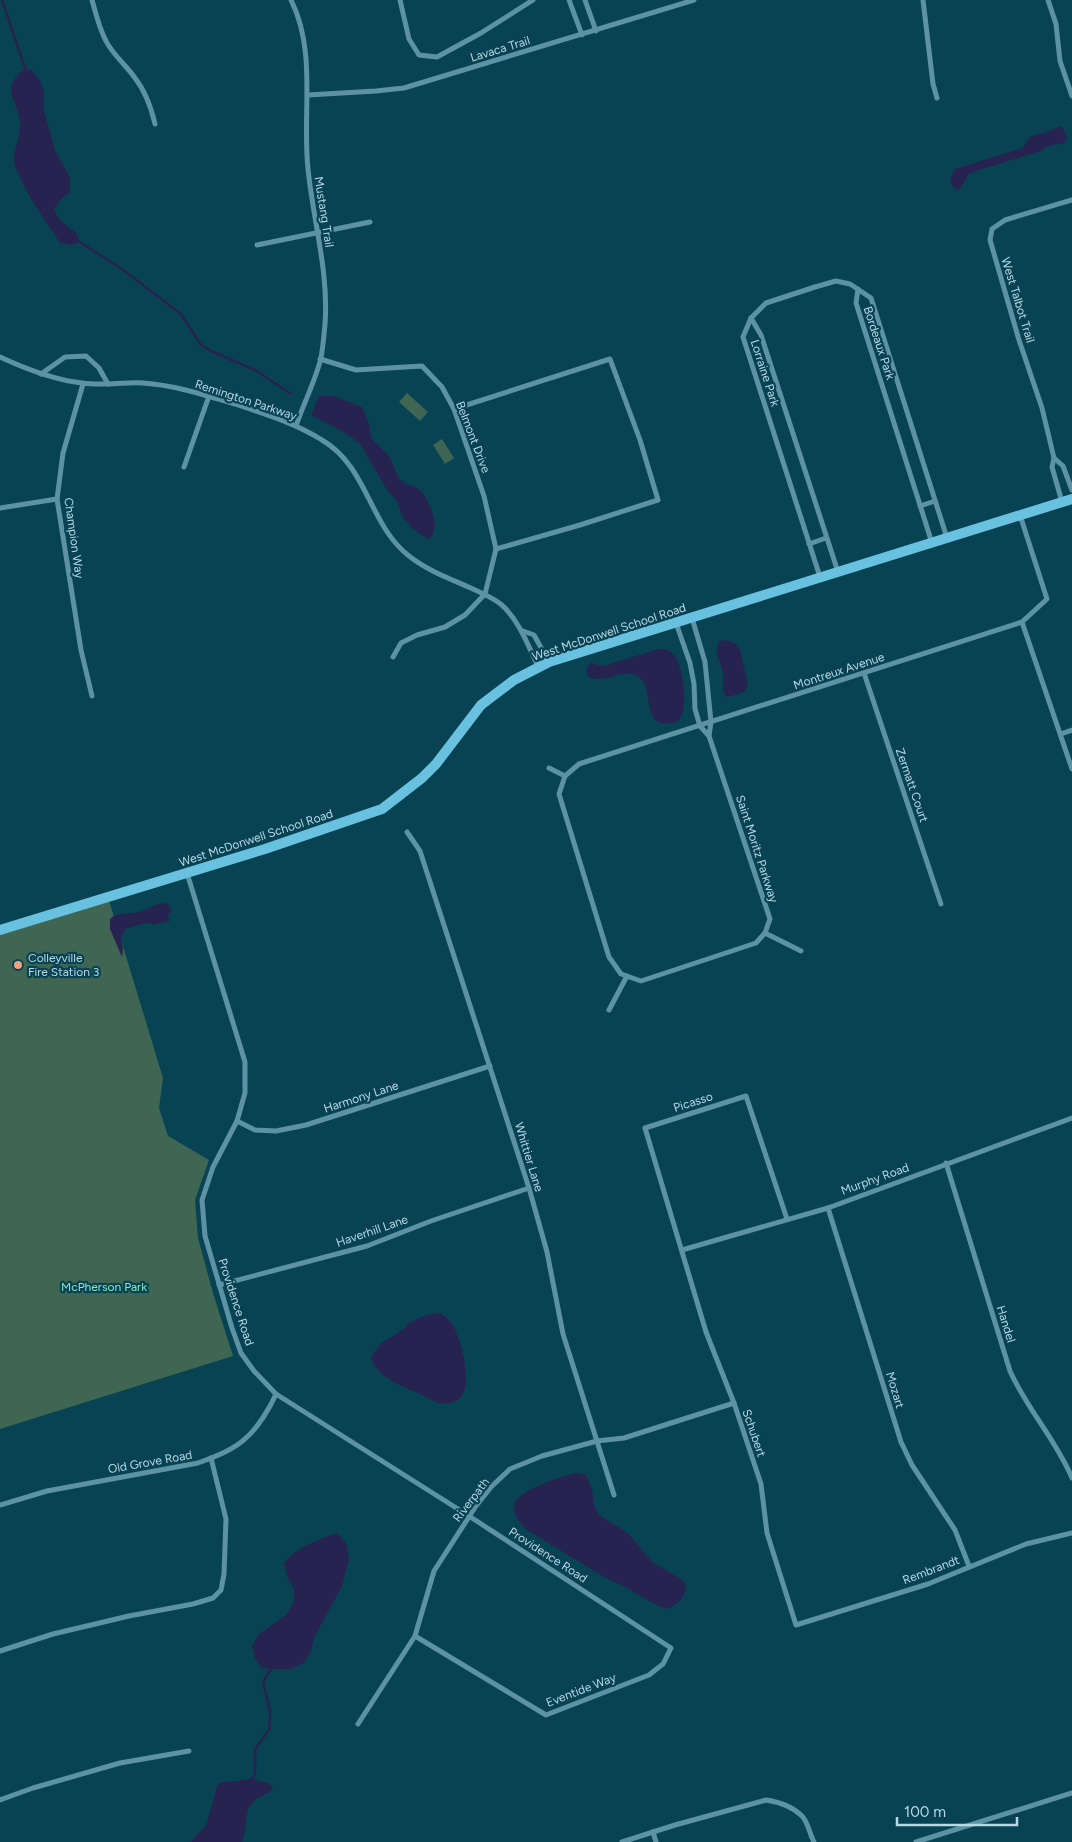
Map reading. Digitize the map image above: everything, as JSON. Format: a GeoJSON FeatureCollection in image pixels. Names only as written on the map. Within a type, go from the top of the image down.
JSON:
{"type":"FeatureCollection","features":[{"type":"Feature","properties":{"kind":"main road","name":"West McDonwell School Road"},"geometry":{"type":"LineString","coordinates":[[0,930],[265,849],[382,809],[422,778],[436,764],[481,705],[514,680],[538,666],[1067,500]]}},
{"type":"Feature","properties":{"kind":"street"},"geometry":{"type":"LineString","coordinates":[[92,0],[106,42],[135,77],[144,92],[151,106],[155,124]]}},
{"type":"Feature","properties":{"kind":"street","name":"Mustang Trail"},"geometry":{"type":"LineString","coordinates":[[291,0],[299,16],[304,43],[308,95],[307,165],[310,196],[318,232],[326,307],[320,359],[296,426]]}},
{"type":"Feature","properties":{"kind":"street"},"geometry":{"type":"LineString","coordinates":[[400,0],[409,39],[419,56],[437,57],[481,33],[533,0]]}},
{"type":"Feature","properties":{"kind":"street"},"geometry":{"type":"LineString","coordinates":[[569,0],[582,35]]}},
{"type":"Feature","properties":{"kind":"street"},"geometry":{"type":"LineString","coordinates":[[585,0],[596,30]]}},
{"type":"Feature","properties":{"kind":"street","name":"Lavaca Trail"},"geometry":{"type":"LineString","coordinates":[[308,95],[376,92],[404,88],[694,0]]}},
{"type":"Feature","properties":{"kind":"street"},"geometry":{"type":"LineString","coordinates":[[923,0],[933,84],[938,98]]}},
{"type":"Feature","properties":{"kind":"street"},"geometry":{"type":"LineString","coordinates":[[1048,0],[1056,24],[1060,61],[1072,96]]}},
{"type":"Feature","properties":{"kind":"street","name":"West Talbot Trail"},"geometry":{"type":"LineString","coordinates":[[1067,500],[1052,467],[1054,458],[1042,408],[1019,340],[990,240],[992,229],[1005,220],[1072,200]]}},
{"type":"Feature","properties":{"kind":"street"},"geometry":{"type":"LineString","coordinates":[[257,245],[370,222]]}},
{"type":"Feature","properties":{"kind":"street"},"geometry":{"type":"LineString","coordinates":[[751,318],[766,303],[836,281],[850,284],[858,289]]}},
{"type":"Feature","properties":{"kind":"street","name":"Bordeaux Park"},"geometry":{"type":"LineString","coordinates":[[932,543],[856,303],[858,289],[871,298],[947,538]]}},
{"type":"Feature","properties":{"kind":"street","name":"Lorraine Park"},"geometry":{"type":"LineString","coordinates":[[751,318],[761,335],[838,572]]}},
{"type":"Feature","properties":{"kind":"street","name":"Lorraine Park"},"geometry":{"type":"LineString","coordinates":[[751,318],[743,337],[820,577]]}},
{"type":"Feature","properties":{"kind":"street"},"geometry":{"type":"LineString","coordinates":[[41,374],[65,357],[86,356],[99,368],[108,384]]}},
{"type":"Feature","properties":{"kind":"street","name":"Remington Parkway"},"geometry":{"type":"LineString","coordinates":[[0,357],[41,374],[83,384],[143,383],[209,396],[272,416],[322,440],[337,450],[358,476],[388,534],[409,557],[431,571],[485,594],[504,607],[523,631],[525,641],[538,666]]}},
{"type":"Feature","properties":{"kind":"street","name":"Belmont Drive"},"geometry":{"type":"LineString","coordinates":[[320,359],[356,370],[422,366],[442,387],[454,409],[474,465],[496,549],[485,594]]}},
{"type":"Feature","properties":{"kind":"street"},"geometry":{"type":"LineString","coordinates":[[454,409],[610,360],[640,440],[658,500],[496,549]]}},
{"type":"Feature","properties":{"kind":"street","name":"Champion Way"},"geometry":{"type":"LineString","coordinates":[[83,384],[62,453],[57,500],[81,650],[92,696]]}},
{"type":"Feature","properties":{"kind":"street"},"geometry":{"type":"LineString","coordinates":[[184,467],[209,396]]}},
{"type":"Feature","properties":{"kind":"street","name":"West Talbot Trail"},"geometry":{"type":"LineString","coordinates":[[1054,458],[1063,466],[1072,490]]}},
{"type":"Feature","properties":{"kind":"street"},"geometry":{"type":"LineString","coordinates":[[0,508],[57,500]]}},
{"type":"Feature","properties":{"kind":"street"},"geometry":{"type":"LineString","coordinates":[[920,506],[935,501]]}},
{"type":"Feature","properties":{"kind":"street","name":"Montreux Avenue"},"geometry":{"type":"LineString","coordinates":[[565,776],[579,764],[1022,622],[1047,599],[1020,515]]}},
{"type":"Feature","properties":{"kind":"street"},"geometry":{"type":"LineString","coordinates":[[810,544],[826,538]]}},
{"type":"Feature","properties":{"kind":"street"},"geometry":{"type":"LineString","coordinates":[[393,657],[401,643],[417,635],[444,627],[465,616],[485,594]]}},
{"type":"Feature","properties":{"kind":"street","name":"Saint Moritz Parkway"},"geometry":{"type":"LineString","coordinates":[[692,618],[705,662],[711,722],[709,736]]}},
{"type":"Feature","properties":{"kind":"street","name":"Saint Moritz Parkway"},"geometry":{"type":"LineString","coordinates":[[676,622],[690,663],[694,684],[695,708],[700,726],[709,736],[770,919],[765,933]]}},
{"type":"Feature","properties":{"kind":"street"},"geometry":{"type":"LineString","coordinates":[[1022,622],[1072,769]]}},
{"type":"Feature","properties":{"kind":"street","name":"Remington Parkway"},"geometry":{"type":"LineString","coordinates":[[523,631],[534,635],[549,662]]}},
{"type":"Feature","properties":{"kind":"street","name":"Zermatt Court"},"geometry":{"type":"LineString","coordinates":[[864,673],[942,904]]}},
{"type":"Feature","properties":{"kind":"street"},"geometry":{"type":"LineString","coordinates":[[1061,734],[1072,730]]}},
{"type":"Feature","properties":{"kind":"street"},"geometry":{"type":"LineString","coordinates":[[549,768],[565,776],[559,794],[609,957],[621,974],[641,982],[756,943],[765,933],[801,951]]}},
{"type":"Feature","properties":{"kind":"street","name":"Whittier Lane"},"geometry":{"type":"LineString","coordinates":[[407,832],[420,851],[529,1188],[547,1252],[564,1334],[614,1495]]}},
{"type":"Feature","properties":{"kind":"street","name":"Providence Road"},"geometry":{"type":"LineString","coordinates":[[187,873],[237,1030],[245,1062],[245,1093],[237,1121],[213,1167],[202,1200],[205,1236],[241,1353],[254,1372],[276,1394],[469,1516],[671,1648]]}},
{"type":"Feature","properties":{"kind":"street"},"geometry":{"type":"LineString","coordinates":[[609,1010],[627,976]]}},
{"type":"Feature","properties":{"kind":"street","name":"Harmony Lane"},"geometry":{"type":"LineString","coordinates":[[237,1121],[255,1130],[276,1131],[306,1125],[490,1066]]}},
{"type":"Feature","properties":{"kind":"street","name":"Picasso"},"geometry":{"type":"LineString","coordinates":[[682,1250],[644,1128],[746,1096],[787,1219]]}},
{"type":"Feature","properties":{"kind":"street","name":"Murphy Road"},"geometry":{"type":"LineString","coordinates":[[682,1250],[828,1208],[1072,1118]]}},
{"type":"Feature","properties":{"kind":"street","name":"Handel"},"geometry":{"type":"LineString","coordinates":[[946,1163],[1010,1371],[1020,1394],[1065,1462],[1072,1478]]}},
{"type":"Feature","properties":{"kind":"street","name":"Haverhill Lane"},"geometry":{"type":"LineString","coordinates":[[219,1285],[366,1246],[431,1220],[529,1188]]}},
{"type":"Feature","properties":{"kind":"street","name":"Mozart"},"geometry":{"type":"LineString","coordinates":[[828,1208],[901,1442],[912,1465],[955,1530],[969,1566]]}},
{"type":"Feature","properties":{"kind":"street","name":"Schubert"},"geometry":{"type":"LineString","coordinates":[[682,1250],[706,1332],[734,1403],[761,1484],[767,1534],[796,1625]]}},
{"type":"Feature","properties":{"kind":"street","name":"Old Grove Road"},"geometry":{"type":"LineString","coordinates":[[0,1504],[46,1491],[198,1463],[211,1458],[247,1438],[272,1404],[276,1394]]}},
{"type":"Feature","properties":{"kind":"street","name":"Riverpath"},"geometry":{"type":"LineString","coordinates":[[358,1724],[415,1636],[434,1571],[469,1516],[491,1487],[510,1469],[542,1456],[597,1441],[624,1438],[734,1403]]}},
{"type":"Feature","properties":{"kind":"street"},"geometry":{"type":"LineString","coordinates":[[0,1651],[53,1634],[213,1598],[221,1590],[224,1574],[226,1519],[211,1458]]}},
{"type":"Feature","properties":{"kind":"street","name":"Rembrandt"},"geometry":{"type":"LineString","coordinates":[[796,1625],[928,1584],[1026,1544],[1072,1533]]}},
{"type":"Feature","properties":{"kind":"street","name":"Eventide Way"},"geometry":{"type":"LineString","coordinates":[[415,1636],[546,1715],[650,1675],[663,1664],[671,1648]]}},
{"type":"Feature","properties":{"kind":"street"},"geometry":{"type":"LineString","coordinates":[[0,1800],[33,1788],[120,1763],[189,1751]]}},
{"type":"Feature","properties":{"kind":"street"},"geometry":{"type":"LineString","coordinates":[[916,1842],[1072,1793]]}},
{"type":"Feature","properties":{"kind":"street"},"geometry":{"type":"LineString","coordinates":[[622,1842],[766,1800],[786,1805],[803,1817],[814,1842]]}},
{"type":"Feature","properties":{"kind":"street"},"geometry":{"type":"LineString","coordinates":[[653,1832],[656,1842]]}},
{"type":"Feature","properties":{"kind":"green space"},"geometry":{"type":"Polygon","coordinates":[[[407,393],[428,412],[420,421],[399,402],[407,393]]]}},
{"type":"Feature","properties":{"kind":"green space"},"geometry":{"type":"Polygon","coordinates":[[[442,439],[454,458],[445,464],[433,445],[442,439]]]}},
{"type":"Feature","properties":{"kind":"green space","name":"McPherson Park"},"geometry":{"type":"Polygon","coordinates":[[[108,897],[163,1078],[159,1108],[168,1136],[209,1160],[195,1200],[198,1238],[233,1356],[0,1429],[0,929],[108,897]]]}},
{"type":"Feature","properties":{"kind":"shaded area"},"geometry":{"type":"Polygon","coordinates":[[[23,70],[32,70],[41,83],[44,92],[44,111],[55,150],[70,178],[70,192],[61,199],[54,210],[59,219],[77,234],[79,242],[71,245],[60,243],[38,211],[14,165],[20,121],[11,89],[12,83],[23,70]]]}},
{"type":"Feature","properties":{"kind":"shaded area"},"geometry":{"type":"Polygon","coordinates":[[[1061,126],[1067,138],[1064,143],[1048,146],[1041,151],[973,172],[969,174],[960,189],[953,187],[951,177],[955,169],[1022,148],[1031,136],[1061,126]]]}},
{"type":"Feature","properties":{"kind":"shaded area"},"geometry":{"type":"Polygon","coordinates":[[[319,396],[334,396],[362,407],[369,424],[371,438],[389,456],[398,477],[405,484],[414,486],[423,493],[431,508],[435,523],[433,535],[428,539],[413,529],[402,516],[397,501],[387,490],[360,444],[347,434],[311,415],[319,396]]]}},
{"type":"Feature","properties":{"kind":"shaded area"},"geometry":{"type":"Polygon","coordinates":[[[726,640],[736,644],[740,650],[748,685],[744,692],[728,697],[724,694],[723,673],[717,653],[720,641],[726,640]]]}},
{"type":"Feature","properties":{"kind":"shaded area"},"geometry":{"type":"Polygon","coordinates":[[[659,649],[665,649],[675,656],[681,674],[684,701],[681,717],[677,722],[665,723],[657,721],[652,716],[647,691],[639,677],[626,673],[599,679],[587,675],[587,668],[590,663],[603,666],[659,649]]]}},
{"type":"Feature","properties":{"kind":"shaded area"},"geometry":{"type":"Polygon","coordinates":[[[161,903],[167,904],[172,912],[168,914],[170,921],[153,925],[149,923],[141,924],[125,929],[121,937],[122,957],[110,929],[110,919],[115,915],[140,912],[161,903]]]}},
{"type":"Feature","properties":{"kind":"shaded area"},"geometry":{"type":"Polygon","coordinates":[[[441,1313],[451,1323],[459,1339],[466,1372],[466,1382],[464,1391],[459,1399],[439,1404],[400,1386],[382,1374],[375,1367],[371,1358],[380,1345],[408,1324],[424,1316],[441,1313]]]}},
{"type":"Feature","properties":{"kind":"shaded area"},"geometry":{"type":"Polygon","coordinates":[[[578,1473],[586,1475],[592,1489],[594,1505],[599,1515],[629,1534],[652,1562],[686,1584],[685,1593],[678,1603],[666,1609],[651,1602],[624,1586],[609,1580],[527,1530],[519,1521],[514,1507],[515,1503],[525,1493],[543,1484],[578,1473]]]}},
{"type":"Feature","properties":{"kind":"shaded area"},"geometry":{"type":"Polygon","coordinates":[[[337,1533],[346,1543],[349,1559],[342,1586],[314,1638],[311,1652],[304,1663],[290,1669],[268,1669],[261,1667],[255,1658],[252,1646],[258,1635],[287,1614],[294,1601],[294,1589],[287,1576],[284,1563],[308,1545],[337,1533]]]}},
{"type":"Feature","properties":{"kind":"shaded area"},"geometry":{"type":"Polygon","coordinates":[[[252,1779],[266,1782],[273,1786],[270,1792],[253,1802],[249,1807],[242,1842],[191,1842],[206,1825],[218,1783],[252,1779]]]}},
{"type":"Feature","properties":{"kind":"waterway"},"geometry":{"type":"LineString","coordinates":[[2,0],[26,71]]}},
{"type":"Feature","properties":{"kind":"waterway"},"geometry":{"type":"LineString","coordinates":[[78,241],[122,269],[181,314],[201,345],[255,370],[291,394]]}},
{"type":"Feature","properties":{"kind":"waterway"},"geometry":{"type":"LineString","coordinates":[[252,1779],[255,1774],[255,1750],[269,1729],[270,1712],[263,1682],[271,1669]]}},
{"type":"Feature","properties":{"kind":"place","name":"Colleyville Fire Station 3"},"geometry":{"type":"Point","coordinates":[18,965]}}]}
